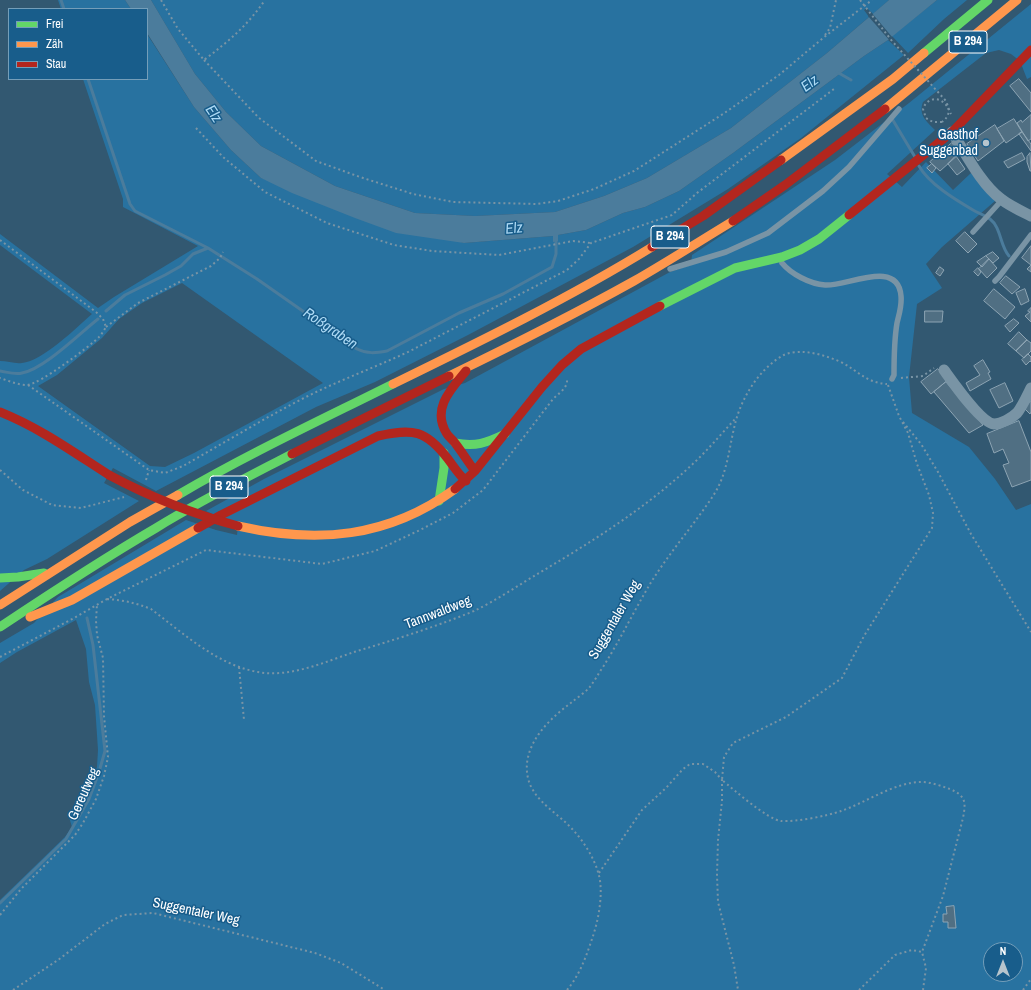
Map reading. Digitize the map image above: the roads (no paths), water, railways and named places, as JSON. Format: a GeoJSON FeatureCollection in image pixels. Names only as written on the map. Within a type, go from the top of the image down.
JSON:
{"type":"FeatureCollection","features":[{"type":"Feature","properties":{"kind":"main road","name":"B 294"},"geometry":{"type":"LineString","coordinates":[[0,605],[130,522],[205,479],[470,346],[612,272],[703,216],[894,79],[988,0]]}},
{"type":"Feature","properties":{"kind":"main road","name":"B 294"},"geometry":{"type":"LineString","coordinates":[[0,628],[52,591],[208,498],[313,444],[468,368],[634,280],[717,231],[762,201],[837,146],[918,82],[1017,0]]}},
{"type":"Feature","properties":{"kind":"main road"},"geometry":{"type":"LineString","coordinates":[[0,412],[26,423],[53,438],[109,475],[138,491],[171,506],[204,518],[238,526],[288,534],[317,536],[372,529],[402,520],[438,501],[466,481],[546,383],[562,365],[581,349],[666,302],[735,268],[782,257],[819,240],[954,130],[1031,50]]}},
{"type":"Feature","properties":{"kind":"main road","name":"B 294"},"geometry":{"type":"LineString","coordinates":[[468,368],[449,393],[443,403],[441,413],[442,424],[447,434],[475,471]]}},
{"type":"Feature","properties":{"kind":"main road"},"geometry":{"type":"LineString","coordinates":[[0,628],[72,600],[221,515],[378,436],[392,432],[405,432],[416,433],[428,437],[444,453],[466,481]]}},
{"type":"Feature","properties":{"kind":"main road"},"geometry":{"type":"LineString","coordinates":[[455,443],[467,446],[478,446],[505,434]]}},
{"type":"Feature","properties":{"kind":"main road"},"geometry":{"type":"LineString","coordinates":[[438,501],[443,476],[444,453]]}},
{"type":"Feature","properties":{"kind":"main road"},"geometry":{"type":"LineString","coordinates":[[0,578],[50,572]]}},
{"type":"Feature","properties":{"kind":"street"},"geometry":{"type":"LineString","coordinates":[[954,130],[982,178],[993,192],[1002,200],[1031,216]]}},
{"type":"Feature","properties":{"kind":"street"},"geometry":{"type":"LineString","coordinates":[[944,370],[973,408],[983,418],[993,424],[1003,422],[1017,412],[1031,388]]}},
{"type":"Feature","properties":{"kind":"lane"},"geometry":{"type":"LineString","coordinates":[[667,270],[726,252],[768,232],[824,191],[849,168],[906,100],[918,82]]}},
{"type":"Feature","properties":{"kind":"lane"},"geometry":{"type":"LineString","coordinates":[[973,232],[1002,200]]}},
{"type":"Feature","properties":{"kind":"lane"},"geometry":{"type":"LineString","coordinates":[[995,281],[1031,235]]}},
{"type":"Feature","properties":{"kind":"lane"},"geometry":{"type":"LineString","coordinates":[[782,263],[788,269],[803,278],[814,283],[825,285],[843,283],[867,276],[880,276],[892,279],[900,291],[901,309],[897,321],[894,375],[890,382]]}},
{"type":"Feature","properties":{"kind":"lane"},"geometry":{"type":"LineString","coordinates":[[634,280],[661,272]]}},
{"type":"Feature","properties":{"kind":"water","name":"Elz"},"geometry":{"type":"Polygon","coordinates":[[[125,0],[151,0],[195,74],[226,112],[261,146],[335,186],[415,213],[475,216],[555,212],[604,196],[647,178],[731,128],[827,53],[889,0],[937,0],[888,40],[679,191],[645,207],[623,213],[586,230],[558,235],[558,241],[553,242],[553,236],[464,243],[396,233],[292,193],[261,178],[231,150],[194,107],[148,35],[148,8],[130,8],[125,0]]]}},
{"type":"Feature","properties":{"kind":"waterway"},"geometry":{"type":"LineString","coordinates":[[61,0],[64,8]]}},
{"type":"Feature","properties":{"kind":"waterway"},"geometry":{"type":"LineString","coordinates":[[837,72],[851,80]]}},
{"type":"Feature","properties":{"kind":"waterway"},"geometry":{"type":"LineString","coordinates":[[88,80],[130,204],[135,211],[208,248]]}},
{"type":"Feature","properties":{"kind":"waterway"},"geometry":{"type":"LineString","coordinates":[[891,117],[915,157]]}},
{"type":"Feature","properties":{"kind":"waterway"},"geometry":{"type":"LineString","coordinates":[[919,166],[923,173],[943,191],[994,222],[1009,256]]}},
{"type":"Feature","properties":{"kind":"waterway","name":"Roßgraben"},"geometry":{"type":"LineString","coordinates":[[106,311],[125,295],[181,266],[193,254],[208,248],[257,279],[357,349],[375,353],[383,352],[459,313],[503,294],[552,267],[556,254],[556,239]]}},
{"type":"Feature","properties":{"kind":"waterway","name":"Roßgraben"},"geometry":{"type":"LineString","coordinates":[[0,371],[17,374],[31,370],[51,358],[98,319]]}},
{"type":"Feature","properties":{"kind":"waterway"},"geometry":{"type":"LineString","coordinates":[[0,903],[66,839],[89,799],[99,772],[105,751],[93,645],[87,618]]}},
{"type":"Feature","properties":{"kind":"place","name":"Gasthof Suggenbad"},"geometry":{"type":"Point","coordinates":[986,143]}}]}
